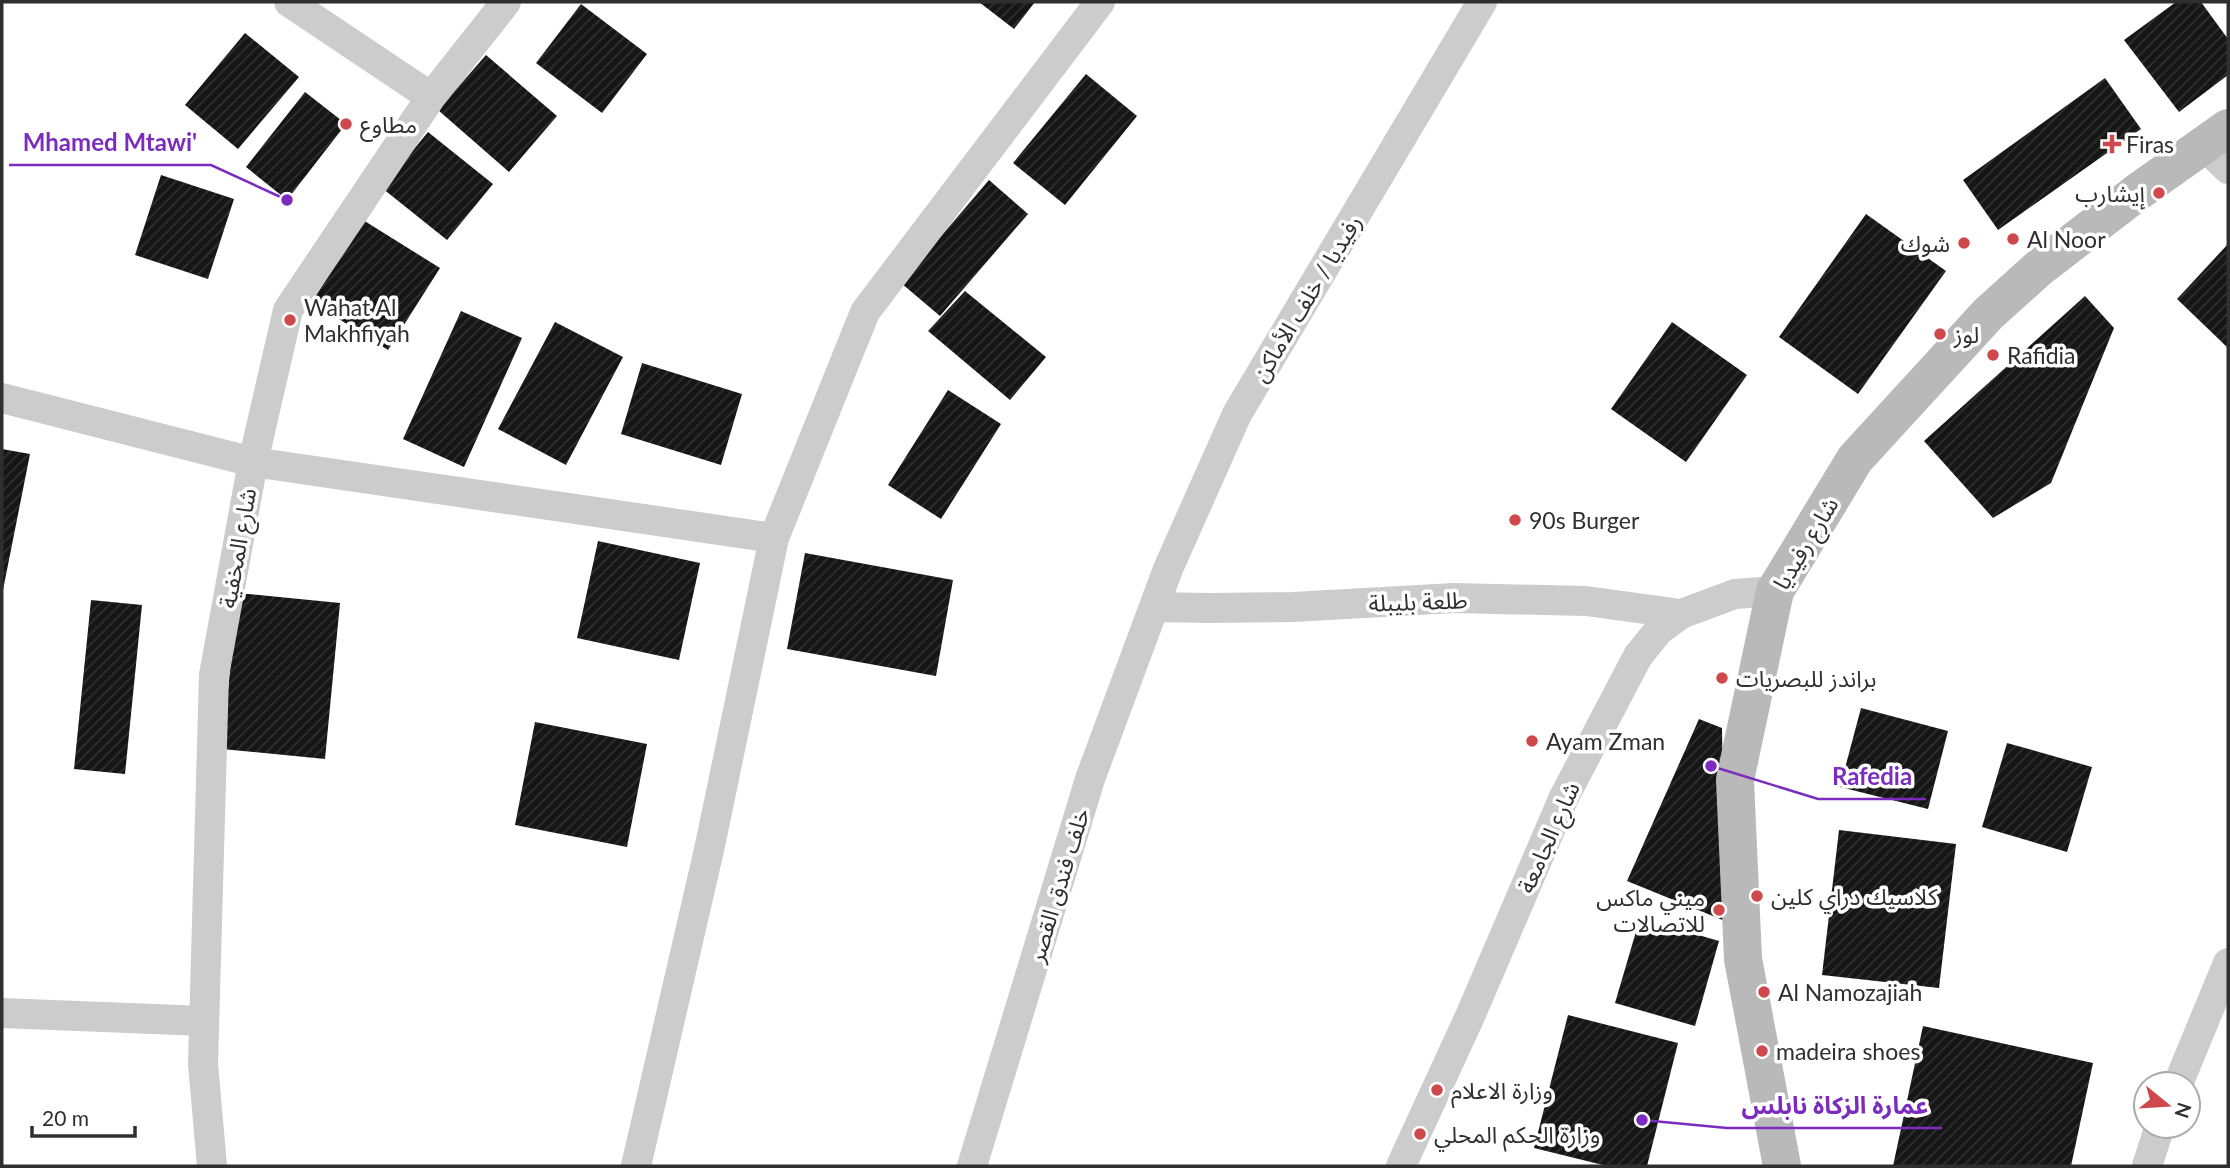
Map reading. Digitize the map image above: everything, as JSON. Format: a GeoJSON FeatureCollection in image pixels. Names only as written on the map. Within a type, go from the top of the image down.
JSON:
{"type":"FeatureCollection","features":[{"type":"Feature","properties":{"kind":"main road","name":"شارع رفيديا"},"geometry":{"type":"LineString","coordinates":[[1782,1166],[1743,959],[1735,780],[1775,591],[1855,459],[1988,314],[2039,268],[2139,191],[2220,148]]}},
{"type":"Feature","properties":{"kind":"street"},"geometry":{"type":"LineString","coordinates":[[289,2],[431,97]]}},
{"type":"Feature","properties":{"kind":"street","name":"شارع المخفية"},"geometry":{"type":"LineString","coordinates":[[212,1166],[203,1064],[214,675],[253,462],[288,310],[431,97],[506,2]]}},
{"type":"Feature","properties":{"kind":"street"},"geometry":{"type":"LineString","coordinates":[[636,1166],[709,850],[774,538],[866,312],[1100,2]]}},
{"type":"Feature","properties":{"kind":"street","name":"رفيديا / خلف الأماكن"},"geometry":{"type":"LineString","coordinates":[[1154,607],[1168,569],[1237,414],[1482,2]]}},
{"type":"Feature","properties":{"kind":"street"},"geometry":{"type":"LineString","coordinates":[[2,398],[253,462],[774,538]]}},
{"type":"Feature","properties":{"kind":"street","name":"شارع الجامعة"},"geometry":{"type":"LineString","coordinates":[[1401,1166],[1471,1014],[1564,797],[1639,656],[1659,630],[1681,614],[1735,594],[1775,591]]}},
{"type":"Feature","properties":{"kind":"street","name":"طلعة بليبلة"},"geometry":{"type":"LineString","coordinates":[[1154,607],[1293,607],[1467,598],[1586,601],[1681,614]]}},
{"type":"Feature","properties":{"kind":"street","name":"خلف فندق القصر"},"geometry":{"type":"LineString","coordinates":[[972,1166],[1090,779],[1154,607]]}},
{"type":"Feature","properties":{"kind":"street"},"geometry":{"type":"LineString","coordinates":[[2184,1070],[2228,963]]}},
{"type":"Feature","properties":{"kind":"street"},"geometry":{"type":"LineString","coordinates":[[2,1013],[204,1021]]}},
{"type":"Feature","properties":{"kind":"street"},"geometry":{"type":"LineString","coordinates":[[2147,1166],[2155,1140]]}},
{"type":"Feature","properties":{"kind":"building"},"geometry":{"type":"Polygon","coordinates":[[[979,2],[1035,2],[1014,29],[979,2]]]}},
{"type":"Feature","properties":{"kind":"building"},"geometry":{"type":"Polygon","coordinates":[[[2176,2],[2201,2],[2228,39],[2228,75],[2179,112],[2124,40],[2176,2]]]}},
{"type":"Feature","properties":{"kind":"building"},"geometry":{"type":"Polygon","coordinates":[[[581,4],[647,54],[602,113],[536,63],[581,4]]]}},
{"type":"Feature","properties":{"kind":"building"},"geometry":{"type":"Polygon","coordinates":[[[245,33],[299,77],[238,149],[185,105],[245,33]]]}},
{"type":"Feature","properties":{"kind":"building"},"geometry":{"type":"Polygon","coordinates":[[[486,55],[557,116],[509,172],[438,110],[486,55]]]}},
{"type":"Feature","properties":{"kind":"building"},"geometry":{"type":"Polygon","coordinates":[[[1086,74],[1137,116],[1065,205],[1013,163],[1086,74]]]}},
{"type":"Feature","properties":{"kind":"building"},"geometry":{"type":"Polygon","coordinates":[[[2105,78],[2141,129],[1998,230],[1963,180],[2105,78]]]}},
{"type":"Feature","properties":{"kind":"building"},"geometry":{"type":"Polygon","coordinates":[[[305,92],[346,124],[287,200],[246,167],[305,92]]]}},
{"type":"Feature","properties":{"kind":"building"},"geometry":{"type":"Polygon","coordinates":[[[428,132],[493,184],[447,240],[382,188],[428,132]]]}},
{"type":"Feature","properties":{"kind":"building"},"geometry":{"type":"Polygon","coordinates":[[[161,175],[234,199],[208,279],[135,255],[161,175]]]}},
{"type":"Feature","properties":{"kind":"building"},"geometry":{"type":"Polygon","coordinates":[[[989,180],[1028,214],[940,316],[901,283],[989,180]]]}},
{"type":"Feature","properties":{"kind":"building"},"geometry":{"type":"Polygon","coordinates":[[[1866,214],[1946,271],[1858,394],[1779,337],[1866,214]]]}},
{"type":"Feature","properties":{"kind":"building"},"geometry":{"type":"Polygon","coordinates":[[[363,220],[440,268],[388,350],[312,302],[363,220]]]}},
{"type":"Feature","properties":{"kind":"building"},"geometry":{"type":"Polygon","coordinates":[[[2228,244],[2228,348],[2177,299],[2228,244]]]}},
{"type":"Feature","properties":{"kind":"building"},"geometry":{"type":"Polygon","coordinates":[[[965,291],[1046,357],[1010,400],[928,331],[965,291]]]}},
{"type":"Feature","properties":{"kind":"building"},"geometry":{"type":"Polygon","coordinates":[[[2085,296],[2114,328],[2051,483],[1993,518],[1924,441],[2085,296]]]}},
{"type":"Feature","properties":{"kind":"building"},"geometry":{"type":"Polygon","coordinates":[[[461,311],[522,338],[464,467],[403,439],[461,311]]]}},
{"type":"Feature","properties":{"kind":"building"},"geometry":{"type":"Polygon","coordinates":[[[555,322],[623,357],[566,465],[498,429],[555,322]]]}},
{"type":"Feature","properties":{"kind":"building"},"geometry":{"type":"Polygon","coordinates":[[[1672,322],[1747,375],[1686,462],[1611,409],[1672,322]]]}},
{"type":"Feature","properties":{"kind":"building"},"geometry":{"type":"Polygon","coordinates":[[[642,363],[742,394],[721,465],[621,434],[642,363]]]}},
{"type":"Feature","properties":{"kind":"building"},"geometry":{"type":"Polygon","coordinates":[[[948,390],[1001,424],[941,519],[888,485],[948,390]]]}},
{"type":"Feature","properties":{"kind":"building"},"geometry":{"type":"Polygon","coordinates":[[[2,449],[30,454],[3,590],[2,590],[2,449]]]}},
{"type":"Feature","properties":{"kind":"building"},"geometry":{"type":"Polygon","coordinates":[[[598,541],[700,563],[679,660],[577,638],[598,541]]]}},
{"type":"Feature","properties":{"kind":"building"},"geometry":{"type":"Polygon","coordinates":[[[805,553],[953,580],[936,676],[787,649],[805,553]]]}},
{"type":"Feature","properties":{"kind":"building"},"geometry":{"type":"Polygon","coordinates":[[[238,593],[340,603],[325,759],[222,749],[238,593]]]}},
{"type":"Feature","properties":{"kind":"building"},"geometry":{"type":"Polygon","coordinates":[[[91,600],[142,605],[125,774],[74,769],[91,600]]]}},
{"type":"Feature","properties":{"kind":"building"},"geometry":{"type":"Polygon","coordinates":[[[1861,708],[1948,731],[1928,809],[1840,787],[1861,708]]]}},
{"type":"Feature","properties":{"kind":"building"},"geometry":{"type":"Polygon","coordinates":[[[1699,719],[1722,728],[1725,921],[1627,881],[1699,719]]]}},
{"type":"Feature","properties":{"kind":"building"},"geometry":{"type":"Polygon","coordinates":[[[535,722],[647,744],[627,847],[515,825],[535,722]]]}},
{"type":"Feature","properties":{"kind":"building"},"geometry":{"type":"Polygon","coordinates":[[[2007,743],[2092,767],[2067,852],[1982,827],[2007,743]]]}},
{"type":"Feature","properties":{"kind":"building"},"geometry":{"type":"Polygon","coordinates":[[[1839,830],[1956,844],[1939,988],[1822,975],[1839,830]]]}},
{"type":"Feature","properties":{"kind":"building"},"geometry":{"type":"Polygon","coordinates":[[[1640,918],[1719,941],[1695,1026],[1615,1003],[1640,918]]]}},
{"type":"Feature","properties":{"kind":"building"},"geometry":{"type":"Polygon","coordinates":[[[1568,1015],[1678,1043],[1647,1166],[1607,1166],[1534,1148],[1568,1015]]]}},
{"type":"Feature","properties":{"kind":"building"},"geometry":{"type":"Polygon","coordinates":[[[1923,1026],[2093,1063],[2071,1166],[1893,1166],[1923,1026]]]}},
{"type":"Feature","properties":{"kind":"place","name":"مطاوع"},"geometry":{"type":"Point","coordinates":[346,124]}},
{"type":"Feature","properties":{"kind":"place","name":"Firas"},"geometry":{"type":"Point","coordinates":[2112,144]}},
{"type":"Feature","properties":{"kind":"place","name":"إيشارب"},"geometry":{"type":"Point","coordinates":[2159,193]}},
{"type":"Feature","properties":{"kind":"place","name":"Mhamed Mtawi'"},"geometry":{"type":"Point","coordinates":[287,200]}},
{"type":"Feature","properties":{"kind":"place","name":"Al Noor"},"geometry":{"type":"Point","coordinates":[2013,239]}},
{"type":"Feature","properties":{"kind":"place","name":"شوك"},"geometry":{"type":"Point","coordinates":[1964,243]}},
{"type":"Feature","properties":{"kind":"place","name":"Wahat Al Makhfiyah"},"geometry":{"type":"Point","coordinates":[290,320]}},
{"type":"Feature","properties":{"kind":"place","name":"لوز"},"geometry":{"type":"Point","coordinates":[1940,334]}},
{"type":"Feature","properties":{"kind":"place","name":"Rafidia"},"geometry":{"type":"Point","coordinates":[1993,355]}},
{"type":"Feature","properties":{"kind":"place","name":"90s Burger"},"geometry":{"type":"Point","coordinates":[1515,520]}},
{"type":"Feature","properties":{"kind":"place","name":"براندز للبصريات"},"geometry":{"type":"Point","coordinates":[1722,678]}},
{"type":"Feature","properties":{"kind":"place","name":"Ayam Zman"},"geometry":{"type":"Point","coordinates":[1532,741]}},
{"type":"Feature","properties":{"kind":"place","name":"Rafedia"},"geometry":{"type":"Point","coordinates":[1711,766]}},
{"type":"Feature","properties":{"kind":"place","name":"كلاسيك دراي كلين"},"geometry":{"type":"Point","coordinates":[1757,896]}},
{"type":"Feature","properties":{"kind":"place","name":"ميني ماكس للاتصالات"},"geometry":{"type":"Point","coordinates":[1719,910]}},
{"type":"Feature","properties":{"kind":"place","name":"Al Namozajiah"},"geometry":{"type":"Point","coordinates":[1764,992]}},
{"type":"Feature","properties":{"kind":"place","name":"madeira shoes"},"geometry":{"type":"Point","coordinates":[1762,1051]}},
{"type":"Feature","properties":{"kind":"place","name":"وزارة الاعلام"},"geometry":{"type":"Point","coordinates":[1437,1090]}},
{"type":"Feature","properties":{"kind":"place","name":"عمارة الزكاة نابلس"},"geometry":{"type":"Point","coordinates":[1642,1120]}},
{"type":"Feature","properties":{"kind":"place","name":"وزارة الحكم المحلي"},"geometry":{"type":"Point","coordinates":[1420,1134]}}]}
